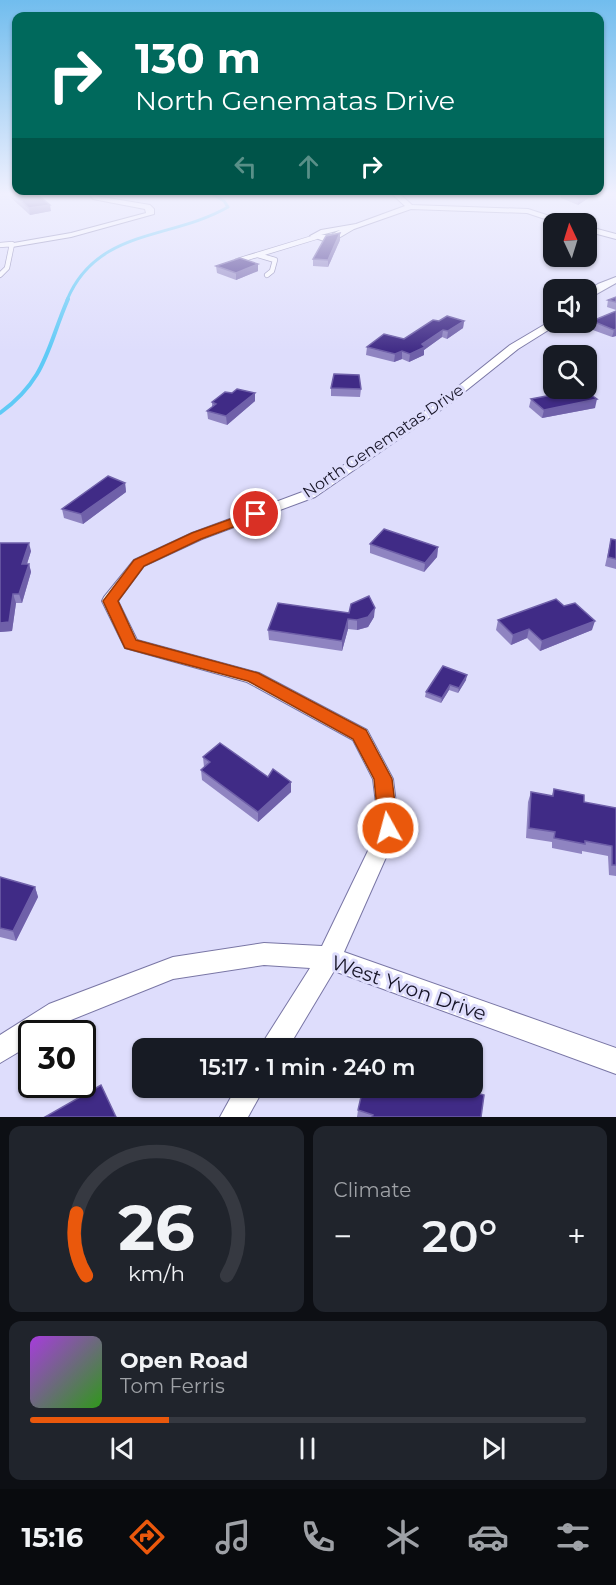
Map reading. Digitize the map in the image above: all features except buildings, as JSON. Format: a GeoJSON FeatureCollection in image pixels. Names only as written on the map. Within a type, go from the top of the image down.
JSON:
{"type":"FeatureCollection","features":[{"type":"Feature","properties":{"kind":"street"},"geometry":{"type":"LineString","coordinates":[[597,289],[616,280]]}},
{"type":"Feature","properties":{"kind":"street","name":"North Genematas Drive"},"geometry":{"type":"LineString","coordinates":[[280,1038],[329,958],[388,828],[383,779],[360,735],[253,677],[131,644],[110,601],[139,563],[197,536],[310,494],[444,404],[514,347],[543,329]]}},
{"type":"Feature","properties":{"kind":"street","name":"West Yvon Drive"},"geometry":{"type":"LineString","coordinates":[[0,1050],[58,1013],[174,968],[264,954],[329,958],[616,1061]]}},
{"type":"Feature","properties":{"kind":"street"},"geometry":{"type":"LineString","coordinates":[[233,1117],[245,1098]]}},
{"type":"Feature","properties":{"kind":"lane"},"geometry":{"type":"LineString","coordinates":[[0,275],[7,268],[11,247]]}},
{"type":"Feature","properties":{"kind":"lane"},"geometry":{"type":"LineString","coordinates":[[237,261],[282,247]]}},
{"type":"Feature","properties":{"kind":"lane"},"geometry":{"type":"LineString","coordinates":[[256,255],[275,260],[272,271],[267,275]]}},
{"type":"Feature","properties":{"kind":"waterway"},"geometry":{"type":"LineString","coordinates":[[67,300],[80,277],[97,260],[118,247]]}},
{"type":"Feature","properties":{"kind":"waterway"},"geometry":{"type":"LineString","coordinates":[[0,413],[28,388],[37,375],[68,299]]}},
{"type":"Feature","properties":{"kind":"route"},"geometry":{"type":"LineString","coordinates":[[256,514],[197,536],[139,563],[110,601],[131,644],[253,677],[360,735],[383,779],[388,828]]}}]}
